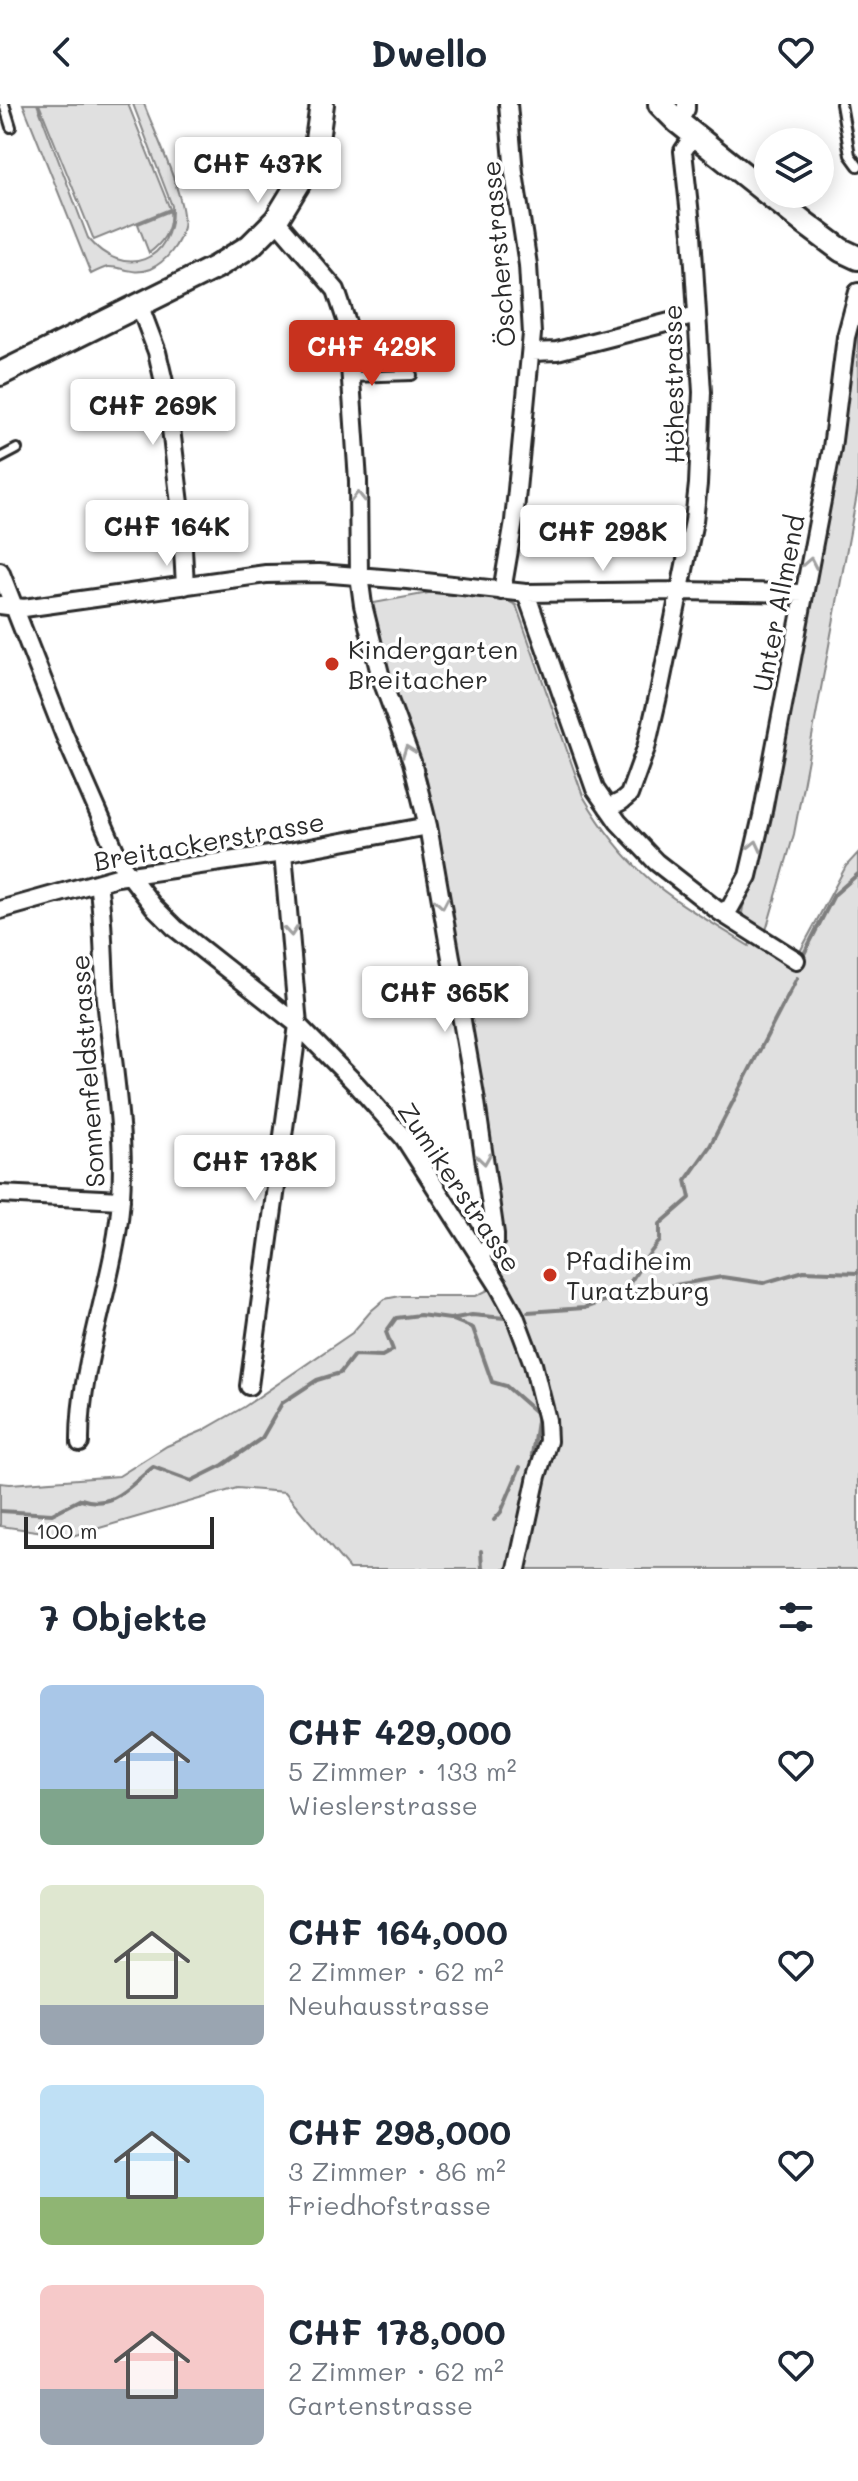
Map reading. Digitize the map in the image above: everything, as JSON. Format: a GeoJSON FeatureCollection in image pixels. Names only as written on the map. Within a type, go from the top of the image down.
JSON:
{"type":"FeatureCollection","features":[{"type":"Feature","properties":{"kind":"main road"},"geometry":{"type":"LineString","coordinates":[[0,374],[216,267],[250,246],[276,220],[301,179],[317,140],[322,104]]}},
{"type":"Feature","properties":{"kind":"main road"},"geometry":{"type":"LineString","coordinates":[[660,104],[689,115],[806,224],[841,250],[858,258]]}},
{"type":"Feature","properties":{"kind":"street","name":"Öscherstrasse"},"geometry":{"type":"LineString","coordinates":[[502,591],[514,521],[532,352],[531,300],[508,104]]}},
{"type":"Feature","properties":{"kind":"street","name":"Höhestrasse"},"geometry":{"type":"LineString","coordinates":[[608,808],[629,795],[635,781],[659,692],[694,521],[702,392],[692,234],[683,151],[689,115]]}},
{"type":"Feature","properties":{"kind":"street"},"geometry":{"type":"LineString","coordinates":[[276,220],[336,290],[347,323],[363,605],[381,678],[412,762],[428,826],[473,1080],[495,1234],[495,1242],[479,1255]]}},
{"type":"Feature","properties":{"kind":"street","name":"Unter Allmend"},"geometry":{"type":"LineString","coordinates":[[720,912],[730,908],[748,876],[762,816],[832,448],[846,337],[858,292]]}},
{"type":"Feature","properties":{"kind":"street"},"geometry":{"type":"LineString","coordinates":[[139,304],[157,352],[167,395],[181,512],[185,586]]}},
{"type":"Feature","properties":{"kind":"street"},"geometry":{"type":"LineString","coordinates":[[532,352],[557,351],[697,315]]}},
{"type":"Feature","properties":{"kind":"street","name":"Zumikerstrasse"},"geometry":{"type":"LineString","coordinates":[[0,571],[7,606],[106,833],[129,875],[175,928],[298,1025],[404,1138],[509,1305],[529,1349],[547,1420],[548,1441],[537,1476],[517,1569]]}},
{"type":"Feature","properties":{"kind":"street"},"geometry":{"type":"LineString","coordinates":[[7,606],[24,608],[266,574],[319,573],[526,593],[804,593]]}},
{"type":"Feature","properties":{"kind":"street"},"geometry":{"type":"LineString","coordinates":[[526,593],[595,789],[608,808],[638,845],[720,912],[796,960]]}},
{"type":"Feature","properties":{"kind":"street","name":"Breitackerstrasse"},"geometry":{"type":"LineString","coordinates":[[0,910],[129,875],[283,853],[428,826]]}},
{"type":"Feature","properties":{"kind":"street"},"geometry":{"type":"LineString","coordinates":[[249,1386],[298,1025],[283,853]]}},
{"type":"Feature","properties":{"kind":"street","name":"Sonnenfeldstrasse"},"geometry":{"type":"LineString","coordinates":[[80,1443],[87,1382],[117,1235],[124,1167],[98,884]]}},
{"type":"Feature","properties":{"kind":"street"},"geometry":{"type":"LineString","coordinates":[[0,1194],[121,1200]]}},
{"type":"Feature","properties":{"kind":"lane"},"geometry":{"type":"LineString","coordinates":[[4,104],[11,127]]}},
{"type":"Feature","properties":{"kind":"lane"},"geometry":{"type":"LineString","coordinates":[[841,104],[850,155],[858,166]]}},
{"type":"Feature","properties":{"kind":"lane"},"geometry":{"type":"LineString","coordinates":[[351,377],[412,375]]}},
{"type":"Feature","properties":{"kind":"lane"},"geometry":{"type":"LineString","coordinates":[[0,458],[17,449]]}},
{"type":"Feature","properties":{"kind":"shaded area"},"geometry":{"type":"Polygon","coordinates":[[[23,104],[37,104],[88,238],[102,251],[131,262],[156,252],[165,241],[172,206],[133,104],[144,104],[175,184],[183,216],[179,240],[161,262],[144,271],[108,267],[91,274],[23,104]]]}},
{"type":"Feature","properties":{"kind":"shaded area"},"geometry":{"type":"Polygon","coordinates":[[[39,104],[128,104],[170,209],[94,240],[39,104]]]}},
{"type":"Feature","properties":{"kind":"shaded area"},"geometry":{"type":"Polygon","coordinates":[[[170,211],[166,235],[149,253],[138,224],[170,211]]]}},
{"type":"Feature","properties":{"kind":"shaded area"},"geometry":{"type":"Polygon","coordinates":[[[858,316],[858,489],[794,834],[765,934],[741,919],[759,861],[858,316]]]}},
{"type":"Feature","properties":{"kind":"shaded area"},"geometry":{"type":"Polygon","coordinates":[[[434,592],[504,599],[516,605],[583,796],[597,819],[649,879],[749,946],[754,933],[796,959],[846,866],[858,853],[858,1569],[349,1569],[285,1492],[237,1488],[72,1536],[0,1526],[0,1483],[119,1476],[167,1446],[202,1431],[244,1407],[352,1333],[385,1299],[400,1296],[476,1296],[498,1285],[479,1255],[495,1242],[428,826],[363,605],[434,592]]]}},
{"type":"Feature","properties":{"kind":"waterway"},"geometry":{"type":"LineString","coordinates":[[803,956],[834,895],[858,874]]}},
{"type":"Feature","properties":{"kind":"waterway"},"geometry":{"type":"LineString","coordinates":[[623,1294],[660,1241],[660,1224],[690,1198],[686,1180],[710,1146],[797,978]]}},
{"type":"Feature","properties":{"kind":"waterway"},"geometry":{"type":"LineString","coordinates":[[528,1312],[584,1308],[623,1294],[722,1277],[763,1283],[804,1271],[858,1273]]}},
{"type":"Feature","properties":{"kind":"waterway"},"geometry":{"type":"LineString","coordinates":[[0,1511],[52,1514],[81,1499],[92,1502],[112,1499],[153,1467],[191,1481],[223,1465],[262,1438],[282,1403],[317,1380],[340,1373],[354,1355],[382,1356],[393,1350],[386,1332],[396,1318],[420,1315],[450,1319],[472,1315],[505,1318]]}},
{"type":"Feature","properties":{"kind":"waterway"},"geometry":{"type":"LineString","coordinates":[[453,1320],[473,1328],[492,1382],[506,1386],[538,1414],[532,1455]]}},
{"type":"Feature","properties":{"kind":"waterway"},"geometry":{"type":"LineString","coordinates":[[494,1520],[501,1512],[520,1467]]}},
{"type":"Feature","properties":{"kind":"waterway"},"geometry":{"type":"LineString","coordinates":[[481,1551],[482,1569]]}},
{"type":"Feature","properties":{"kind":"place","name":"Kindergarten Breitacher"},"geometry":{"type":"Point","coordinates":[332,664]}},
{"type":"Feature","properties":{"kind":"place","name":"Pfadiheim Turatzburg"},"geometry":{"type":"Point","coordinates":[550,1275]}}]}
